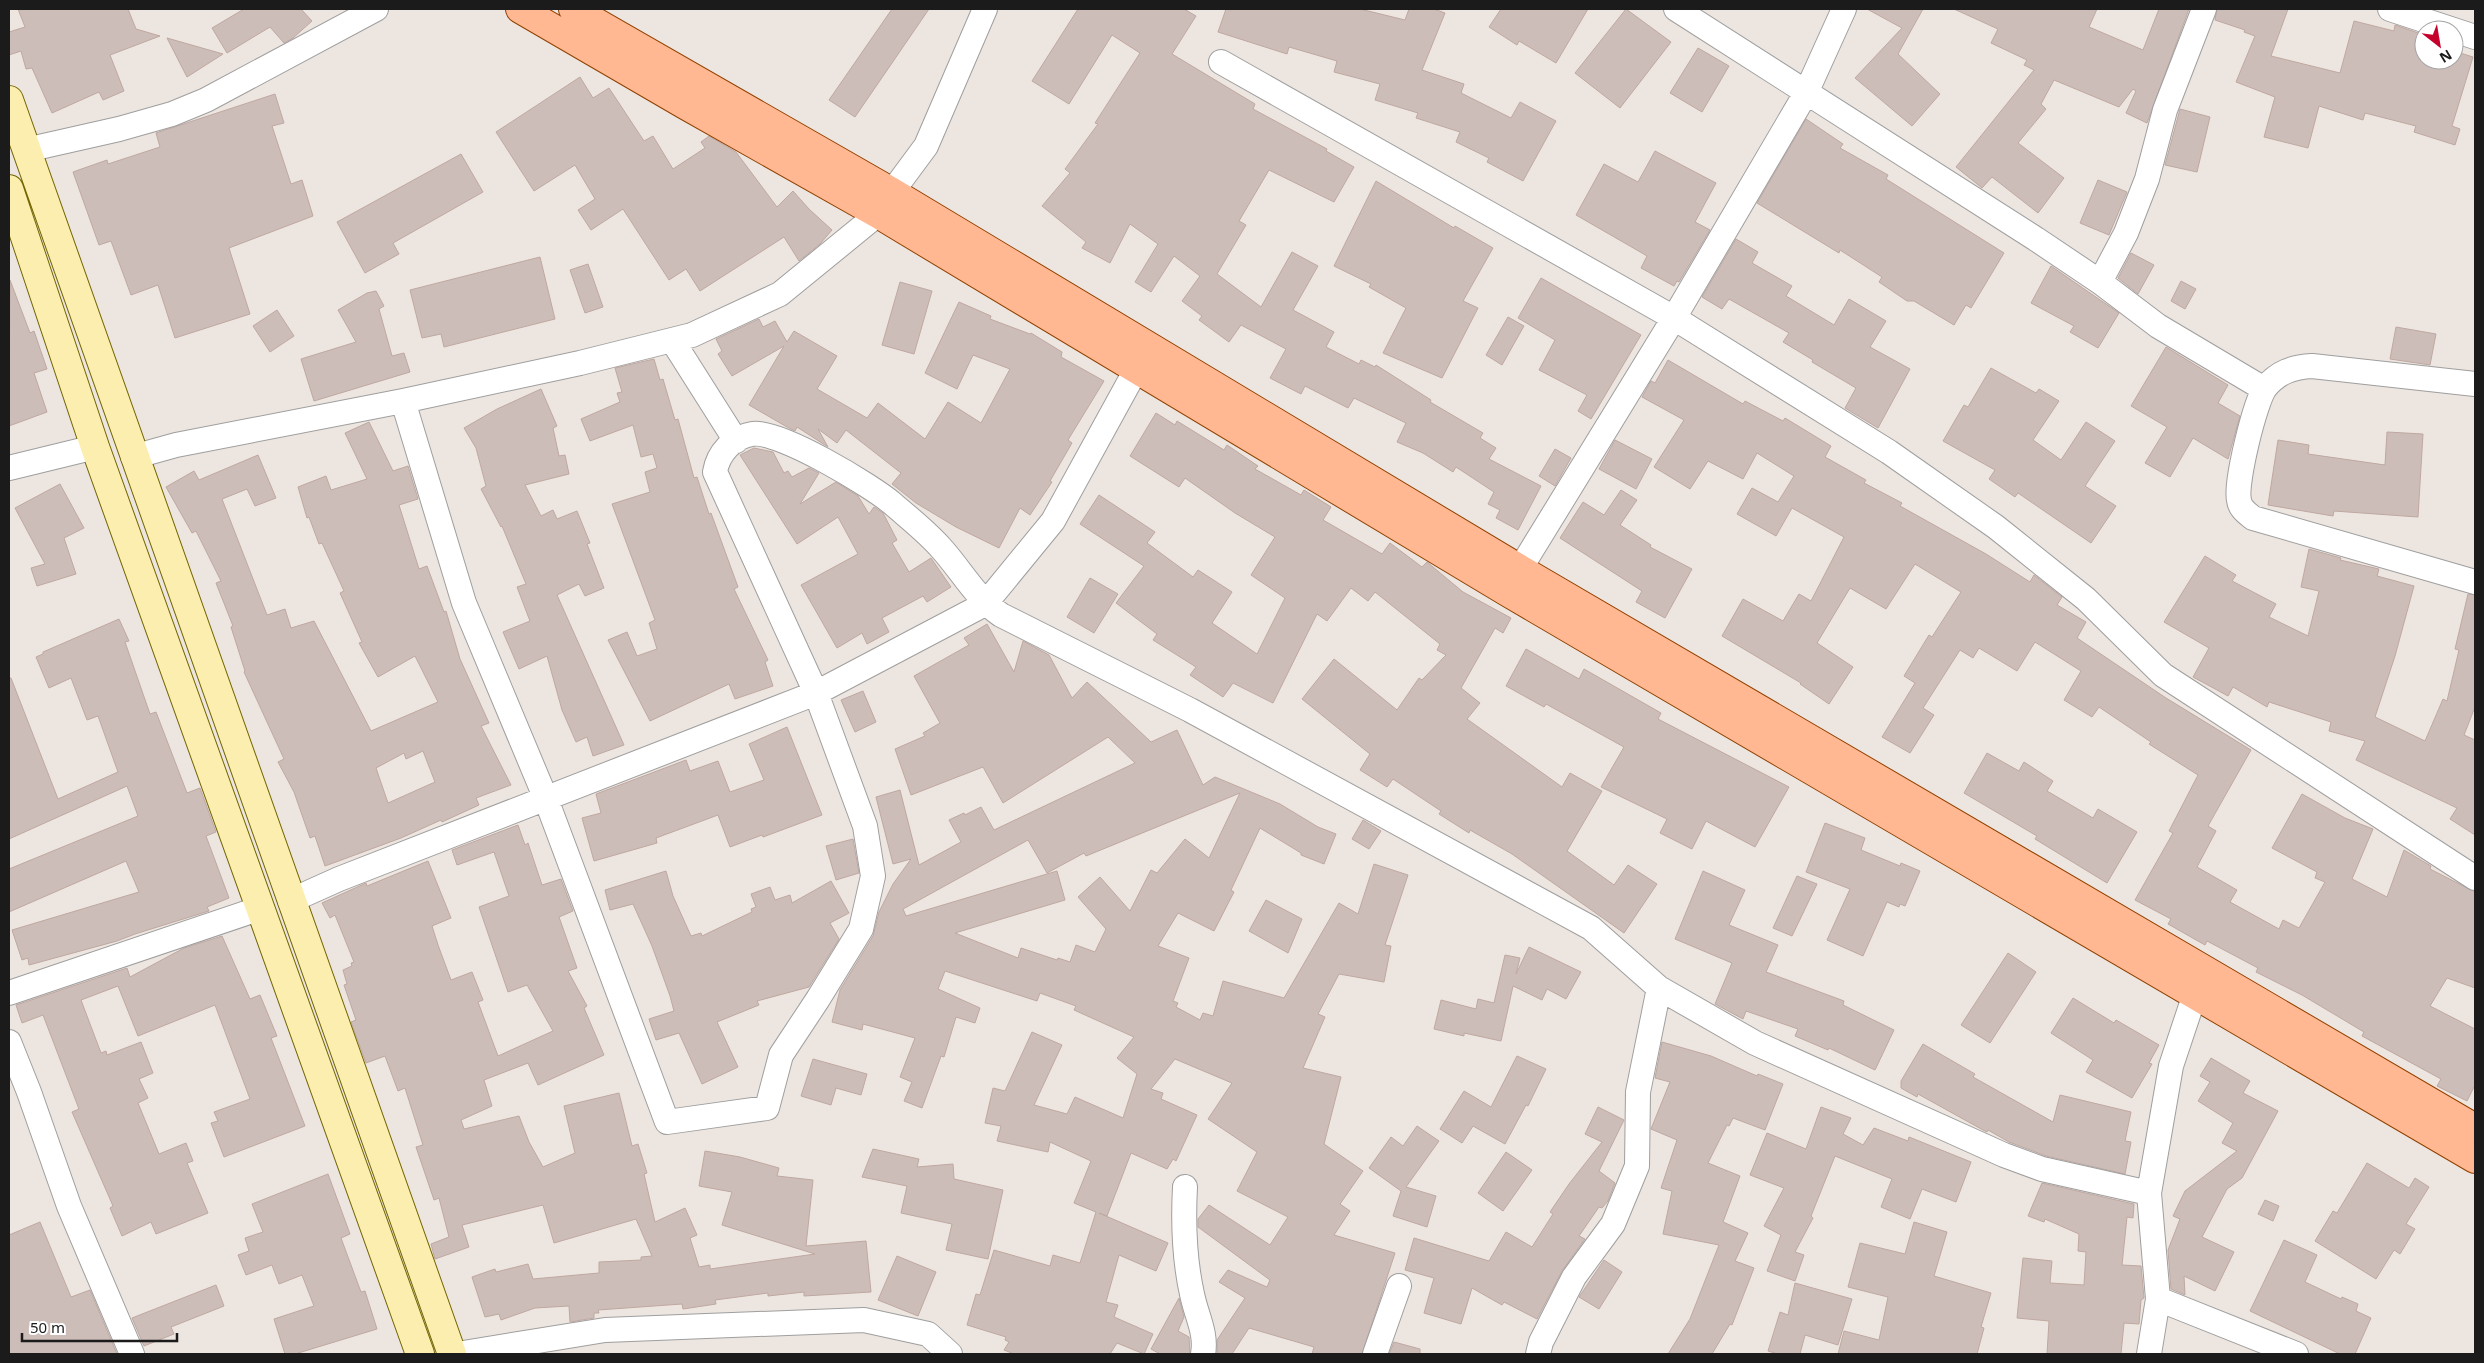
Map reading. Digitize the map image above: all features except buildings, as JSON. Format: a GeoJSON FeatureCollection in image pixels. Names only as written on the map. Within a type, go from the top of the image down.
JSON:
{"type":"FeatureCollection","features":[{"type":"Feature","properties":{"kind":"main road"},"geometry":{"type":"LineString","coordinates":[[520,9],[685,105],[885,203],[1520,569],[2475,1128]]}},
{"type":"Feature","properties":{"kind":"main road"},"geometry":{"type":"LineString","coordinates":[[573,9],[885,203],[1137,368],[1498,586],[2475,1159]]}},
{"type":"Feature","properties":{"kind":"main road"},"geometry":{"type":"LineString","coordinates":[[9,100],[133,457],[452,1354]]}},
{"type":"Feature","properties":{"kind":"main road"},"geometry":{"type":"LineString","coordinates":[[9,189],[17,240],[95,447],[420,1354]]}},
{"type":"Feature","properties":{"kind":"main road"},"geometry":{"type":"LineString","coordinates":[[188,707],[218,696]]}},
{"type":"Feature","properties":{"kind":"main road"},"geometry":{"type":"LineString","coordinates":[[358,1184],[387,1172]]}},
{"type":"Feature","properties":{"kind":"street"},"geometry":{"type":"LineString","coordinates":[[26,150],[118,129],[172,114],[206,100],[376,9]]}},
{"type":"Feature","properties":{"kind":"street"},"geometry":{"type":"LineString","coordinates":[[133,457],[176,445],[403,401],[580,363],[692,335],[780,294],[885,203],[926,146],[985,9]]}},
{"type":"Feature","properties":{"kind":"street"},"geometry":{"type":"LineString","coordinates":[[1676,9],[2100,282],[2158,326],[2264,389]]}},
{"type":"Feature","properties":{"kind":"street"},"geometry":{"type":"LineString","coordinates":[[1520,569],[1674,318],[1806,93],[1844,9]]}},
{"type":"Feature","properties":{"kind":"street"},"geometry":{"type":"LineString","coordinates":[[2100,282],[2126,232],[2147,179],[2165,110],[2204,9]]}},
{"type":"Feature","properties":{"kind":"street"},"geometry":{"type":"LineString","coordinates":[[2390,9],[2475,36]]}},
{"type":"Feature","properties":{"kind":"street"},"geometry":{"type":"LineString","coordinates":[[1221,62],[1674,318],[1904,463],[1996,527],[2086,599],[2163,675],[2475,878]]}},
{"type":"Feature","properties":{"kind":"street"},"geometry":{"type":"LineString","coordinates":[[672,340],[736,441]]}},
{"type":"Feature","properties":{"kind":"street"},"geometry":{"type":"LineString","coordinates":[[2475,384],[2312,366],[2294,367],[2264,389],[2252,422],[2238,486],[2239,501],[2242,509],[2253,518],[2475,582]]}},
{"type":"Feature","properties":{"kind":"street"},"geometry":{"type":"LineString","coordinates":[[290,901],[339,879],[816,692],[986,604],[1053,521],[1137,368]]}},
{"type":"Feature","properties":{"kind":"street"},"geometry":{"type":"LineString","coordinates":[[403,401],[464,603],[546,799],[667,1122],[767,1108],[781,1055],[861,929],[873,876],[865,826],[816,692],[715,472],[717,460],[724,450],[736,441],[754,433],[775,438],[844,470],[892,503],[940,547],[986,604],[1014,622],[1190,710],[1591,928],[1660,988],[1755,1043],[2004,1155],[2042,1169],[2149,1193]]}},
{"type":"Feature","properties":{"kind":"street"},"geometry":{"type":"LineString","coordinates":[[9,468],[95,447]]}},
{"type":"Feature","properties":{"kind":"street"},"geometry":{"type":"LineString","coordinates":[[9,993],[261,908]]}},
{"type":"Feature","properties":{"kind":"street"},"geometry":{"type":"LineString","coordinates":[[1538,1354],[1541,1342],[1574,1277],[1613,1224],[1637,1166],[1638,1092],[1660,988]]}},
{"type":"Feature","properties":{"kind":"street"},"geometry":{"type":"LineString","coordinates":[[2149,1354],[2158,1299],[2149,1193],[2171,1066],[2195,994]]}},
{"type":"Feature","properties":{"kind":"street"},"geometry":{"type":"LineString","coordinates":[[9,1042],[30,1092],[69,1206],[121,1324],[132,1354]]}},
{"type":"Feature","properties":{"kind":"street"},"geometry":{"type":"LineString","coordinates":[[1185,1187],[1184,1250],[1192,1296],[1205,1341],[1203,1354]]}},
{"type":"Feature","properties":{"kind":"street"},"geometry":{"type":"LineString","coordinates":[[1375,1354],[1399,1286]]}},
{"type":"Feature","properties":{"kind":"street"},"geometry":{"type":"LineString","coordinates":[[2158,1299],[2296,1354]]}},
{"type":"Feature","properties":{"kind":"street"},"geometry":{"type":"LineString","coordinates":[[457,1354],[605,1330],[864,1320],[928,1334],[950,1354]]}}]}
